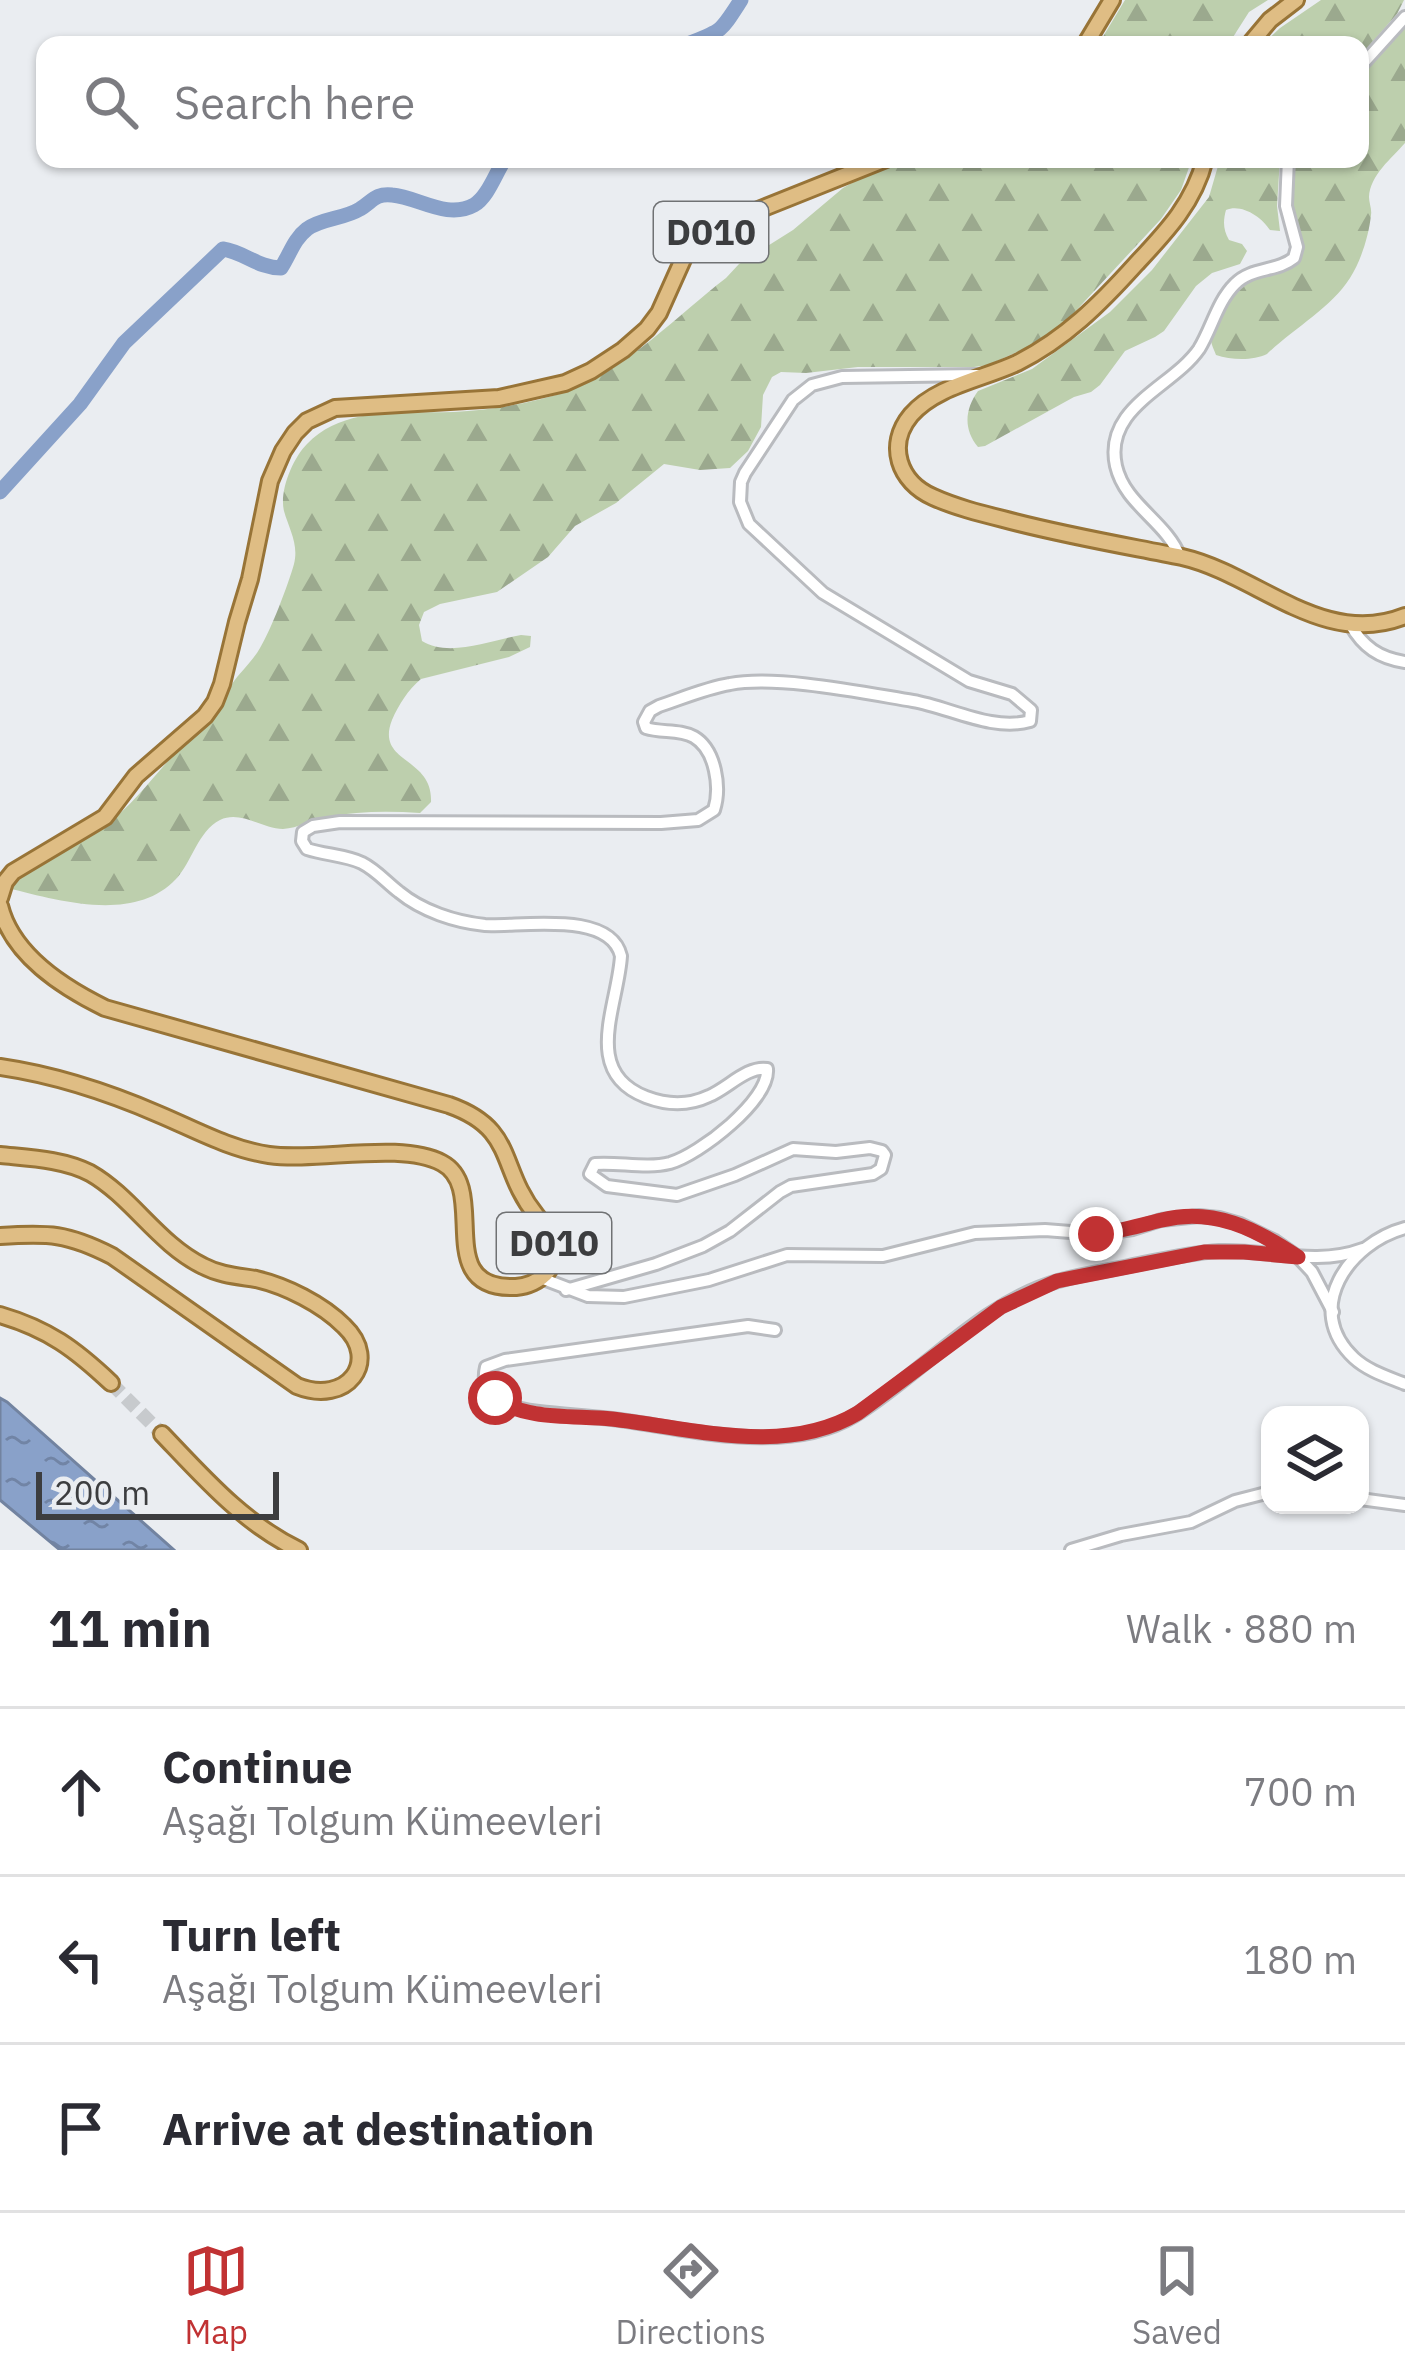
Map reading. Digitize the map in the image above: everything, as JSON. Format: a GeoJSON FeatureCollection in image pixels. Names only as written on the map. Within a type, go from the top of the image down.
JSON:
{"type":"FeatureCollection","features":[{"type":"Feature","properties":{"kind":"main road"},"geometry":{"type":"LineString","coordinates":[[1090,36],[1112,0]]}},
{"type":"Feature","properties":{"kind":"main road"},"geometry":{"type":"LineString","coordinates":[[1255,36],[1296,0]]}},
{"type":"Feature","properties":{"kind":"main road","name":"D010"},"geometry":{"type":"LineString","coordinates":[[0,1067],[60,1079],[121,1099],[248,1151],[306,1157],[402,1154],[430,1158],[453,1170],[460,1183],[464,1242],[474,1273],[512,1287],[541,1278],[553,1260],[553,1238],[521,1192],[499,1138],[479,1119],[448,1106],[105,1008],[37,963],[5,924],[0,899],[4,882],[105,817],[136,776],[215,702],[250,579],[270,481],[283,451],[307,421],[353,405],[470,401],[516,396],[565,383],[591,371],[647,329],[697,242],[751,213],[864,168]]}},
{"type":"Feature","properties":{"kind":"main road"},"geometry":{"type":"LineString","coordinates":[[1203,168],[1175,222],[1089,315],[1039,350],[929,400],[908,418],[901,429],[899,465],[912,483],[933,498],[1052,532],[1209,565],[1320,618],[1375,625],[1405,616]]}},
{"type":"Feature","properties":{"kind":"main road"},"geometry":{"type":"LineString","coordinates":[[0,1155],[46,1160],[89,1172],[198,1264],[220,1274],[268,1283],[324,1310],[356,1341],[356,1375],[329,1392],[296,1386],[112,1256],[52,1235],[0,1236]]}},
{"type":"Feature","properties":{"kind":"main road"},"geometry":{"type":"LineString","coordinates":[[0,1315],[58,1338],[111,1383]]}},
{"type":"Feature","properties":{"kind":"main road"},"geometry":{"type":"LineString","coordinates":[[162,1434],[244,1516],[299,1550]]}},
{"type":"Feature","properties":{"kind":"street"},"geometry":{"type":"LineString","coordinates":[[1369,57],[1405,17]]}},
{"type":"Feature","properties":{"kind":"street"},"geometry":{"type":"LineString","coordinates":[[1180,557],[1172,539],[1126,490],[1114,454],[1135,407],[1199,349],[1233,285],[1294,258],[1297,248],[1286,206],[1288,168]]}},
{"type":"Feature","properties":{"kind":"street"},"geometry":{"type":"LineString","coordinates":[[566,1289],[678,1257],[730,1231],[780,1192],[809,1182],[874,1174],[885,1155],[870,1148],[793,1149],[677,1195],[598,1183],[590,1174],[595,1164],[660,1164],[697,1150],[752,1102],[766,1083],[767,1069],[758,1068],[713,1095],[685,1103],[660,1102],[629,1090],[616,1077],[609,1056],[609,1020],[621,956],[611,938],[578,926],[487,925],[440,915],[414,902],[365,864],[308,849],[303,832],[340,822],[606,824],[704,818],[714,810],[718,794],[706,749],[692,736],[652,731],[644,722],[659,706],[728,684],[769,682],[833,689],[914,701],[981,719],[1030,721],[1031,710],[1012,694],[969,681],[832,601],[749,524],[740,502],[745,473],[793,400],[812,386],[868,375],[987,376]]}},
{"type":"Feature","properties":{"kind":"street"},"geometry":{"type":"LineString","coordinates":[[1350,624],[1367,648],[1405,662]]}},
{"type":"Feature","properties":{"kind":"street"},"geometry":{"type":"LineString","coordinates":[[541,1278],[588,1296],[624,1297],[709,1280],[787,1255],[884,1256],[975,1233],[1096,1234],[1199,1216],[1240,1224],[1298,1257],[1312,1272],[1333,1312],[1340,1339],[1356,1360],[1405,1384]]}},
{"type":"Feature","properties":{"kind":"street"},"geometry":{"type":"LineString","coordinates":[[775,1330],[748,1326],[506,1360],[486,1367],[485,1382],[504,1405],[523,1410],[719,1435],[811,1432],[858,1413],[1001,1307],[1057,1281],[1204,1252],[1331,1258],[1363,1249],[1405,1228]]}},
{"type":"Feature","properties":{"kind":"street"},"geometry":{"type":"LineString","coordinates":[[1333,1312],[1340,1275],[1363,1249]]}},
{"type":"Feature","properties":{"kind":"street"},"geometry":{"type":"LineString","coordinates":[[1078,1549],[1121,1535],[1191,1522],[1261,1494]]}},
{"type":"Feature","properties":{"kind":"street"},"geometry":{"type":"LineString","coordinates":[[1369,1500],[1405,1505]]}},
{"type":"Feature","properties":{"kind":"green space"},"geometry":{"type":"Polygon","coordinates":[[[1125,0],[1268,0],[1249,12],[1234,36],[1103,36],[1125,0]]]}},
{"type":"Feature","properties":{"kind":"green space"},"geometry":{"type":"Polygon","coordinates":[[[1321,0],[1404,0],[1369,46],[1369,36],[1272,36],[1321,0]]]}},
{"type":"Feature","properties":{"kind":"green space"},"geometry":{"type":"Polygon","coordinates":[[[1405,23],[1405,143],[1373,181],[1368,231],[1354,271],[1333,299],[1267,354],[1242,359],[1216,355],[1213,327],[1233,293],[1255,276],[1300,261],[1290,204],[1292,168],[1369,168],[1369,64],[1405,23]]]}},
{"type":"Feature","properties":{"kind":"green space"},"geometry":{"type":"Polygon","coordinates":[[[888,168],[1189,168],[1181,190],[1161,219],[1072,315],[1030,346],[974,367],[781,372],[772,377],[763,395],[761,427],[748,451],[730,468],[700,470],[664,464],[616,503],[575,526],[548,557],[497,592],[424,612],[419,625],[422,641],[433,646],[458,648],[531,636],[530,647],[509,657],[421,679],[401,703],[389,734],[397,753],[429,787],[431,802],[420,813],[350,814],[283,829],[244,818],[220,820],[206,831],[176,879],[140,901],[96,905],[8,888],[18,876],[114,818],[218,712],[232,684],[260,648],[284,595],[295,557],[284,511],[285,485],[307,444],[357,417],[484,410],[528,402],[592,380],[632,355],[739,264],[864,176],[888,168]]]}},
{"type":"Feature","properties":{"kind":"green space"},"geometry":{"type":"Polygon","coordinates":[[[1217,168],[1279,168],[1280,231],[1270,230],[1244,210],[1226,210],[1229,240],[1247,251],[1240,264],[1212,273],[1196,286],[1164,331],[1125,351],[1091,392],[978,447],[968,419],[978,391],[1032,369],[1110,312],[1152,270],[1209,197],[1217,168]]]}},
{"type":"Feature","properties":{"kind":"water"},"geometry":{"type":"Polygon","coordinates":[[[0,1398],[174,1550],[60,1550],[0,1500],[0,1398]]]}},
{"type":"Feature","properties":{"kind":"waterway"},"geometry":{"type":"LineString","coordinates":[[707,36],[719,30],[741,0]]}},
{"type":"Feature","properties":{"kind":"waterway"},"geometry":{"type":"LineString","coordinates":[[0,492],[80,404],[124,343],[223,249],[281,268],[295,242],[319,223],[354,212],[382,195],[464,209],[479,201],[500,168]]}},
{"type":"Feature","properties":{"kind":"tunnel"},"geometry":{"type":"LineString","coordinates":[[111,1383],[162,1434]]}},
{"type":"Feature","properties":{"kind":"route"},"geometry":{"type":"LineString","coordinates":[[495,1398],[523,1410],[719,1435],[811,1432],[858,1413],[1001,1307],[1057,1281],[1204,1252],[1298,1257],[1257,1232],[1219,1218],[1177,1217],[1096,1234]]}}]}
